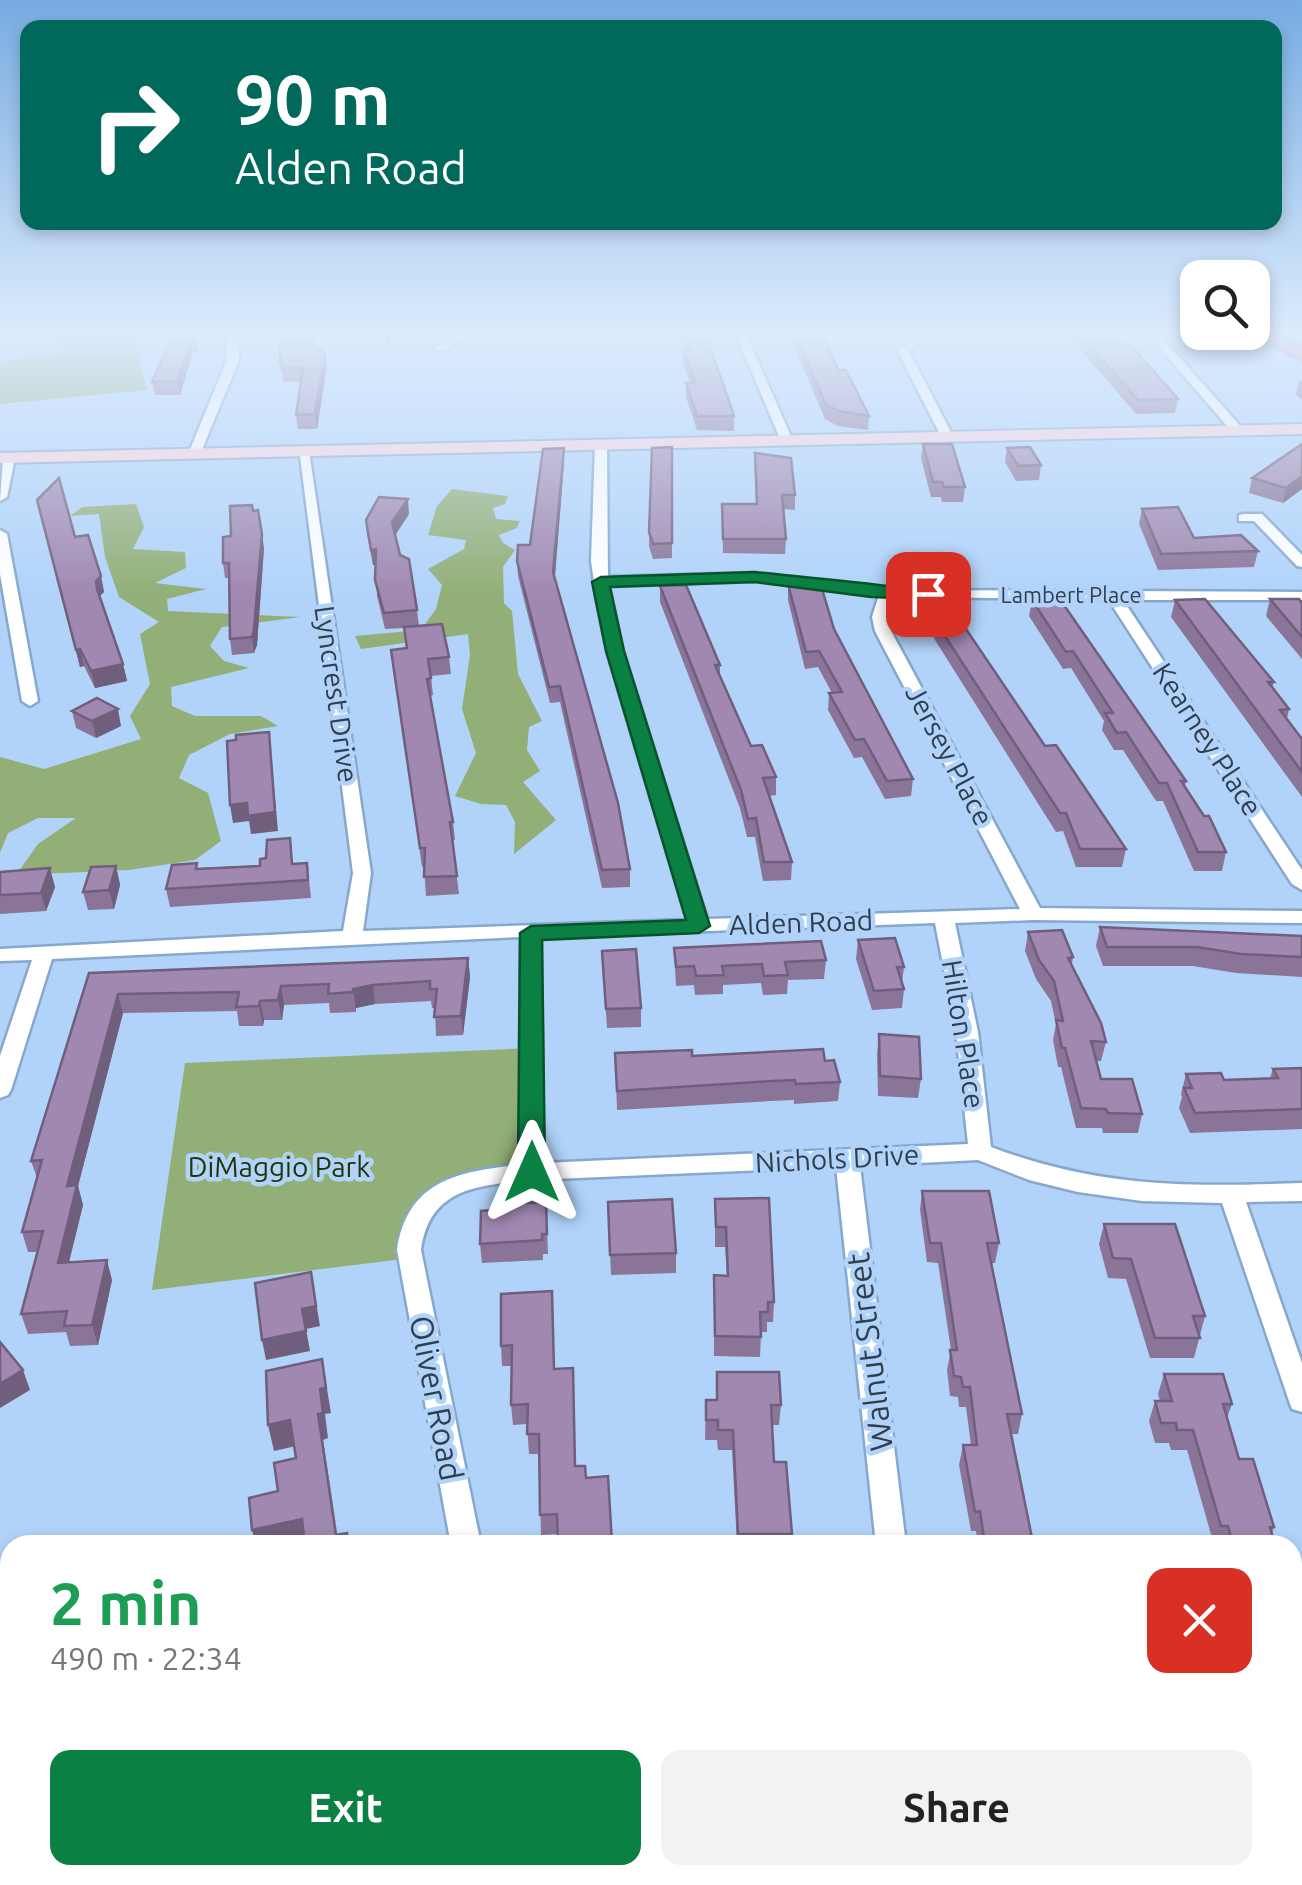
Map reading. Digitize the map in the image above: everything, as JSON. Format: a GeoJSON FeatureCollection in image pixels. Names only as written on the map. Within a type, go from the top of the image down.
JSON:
{"type":"FeatureCollection","features":[{"type":"Feature","properties":{"kind":"main road"},"geometry":{"type":"LineString","coordinates":[[5,458],[1302,430]]}},
{"type":"Feature","properties":{"kind":"street"},"geometry":{"type":"LineString","coordinates":[[195,452],[208,420]]}},
{"type":"Feature","properties":{"kind":"street"},"geometry":{"type":"LineString","coordinates":[[777,420],[786,441]]}},
{"type":"Feature","properties":{"kind":"street"},"geometry":{"type":"LineString","coordinates":[[939,420],[948,438]]}},
{"type":"Feature","properties":{"kind":"street"},"geometry":{"type":"LineString","coordinates":[[1228,420],[1238,431]]}},
{"type":"Feature","properties":{"kind":"street"},"geometry":{"type":"LineString","coordinates":[[601,446],[601,582],[615,651],[699,926]]}},
{"type":"Feature","properties":{"kind":"street","name":"Lyncrest Drive"},"geometry":{"type":"LineString","coordinates":[[303,450],[362,873],[352,937]]}},
{"type":"Feature","properties":{"kind":"street"},"geometry":{"type":"LineString","coordinates":[[0,497],[5,458]]}},
{"type":"Feature","properties":{"kind":"street"},"geometry":{"type":"LineString","coordinates":[[1244,518],[1257,518],[1302,563]]}},
{"type":"Feature","properties":{"kind":"street"},"geometry":{"type":"LineString","coordinates":[[0,534],[30,701]]}},
{"type":"Feature","properties":{"kind":"street","name":"Lambert Place"},"geometry":{"type":"LineString","coordinates":[[601,582],[755,577],[887,593],[1302,596]]}},
{"type":"Feature","properties":{"kind":"street","name":"Jersey Place"},"geometry":{"type":"LineString","coordinates":[[887,593],[880,617],[884,631],[1032,914]]}},
{"type":"Feature","properties":{"kind":"street","name":"Kearney Place"},"geometry":{"type":"LineString","coordinates":[[1113,595],[1302,884]]}},
{"type":"Feature","properties":{"kind":"street","name":"Alden Road"},"geometry":{"type":"LineString","coordinates":[[0,955],[352,937],[1032,914],[1302,917]]}},
{"type":"Feature","properties":{"kind":"street","name":"Hilton Place"},"geometry":{"type":"LineString","coordinates":[[944,917],[967,1032],[980,1152]]}},
{"type":"Feature","properties":{"kind":"street"},"geometry":{"type":"LineString","coordinates":[[531,933],[532,1172]]}},
{"type":"Feature","properties":{"kind":"street"},"geometry":{"type":"LineString","coordinates":[[0,1090],[44,952]]}},
{"type":"Feature","properties":{"kind":"street","name":"Nichols Drive"},"geometry":{"type":"LineString","coordinates":[[409,1250],[409,1233],[416,1214],[432,1198],[475,1178],[532,1172],[980,1152],[1043,1176],[1088,1186],[1179,1194],[1302,1192]]}},
{"type":"Feature","properties":{"kind":"street","name":"Walnut Street"},"geometry":{"type":"LineString","coordinates":[[847,1158],[890,1535]]}},
{"type":"Feature","properties":{"kind":"street"},"geometry":{"type":"LineString","coordinates":[[1231,1194],[1302,1400]]}},
{"type":"Feature","properties":{"kind":"street","name":"Oliver Road"},"geometry":{"type":"LineString","coordinates":[[409,1250],[464,1535]]}},
{"type":"Feature","properties":{"kind":"green space"},"geometry":{"type":"Polygon","coordinates":[[[452,489],[508,496],[505,504],[493,508],[496,519],[520,521],[517,528],[499,535],[503,543],[515,550],[503,567],[504,603],[512,611],[518,674],[542,721],[529,727],[527,750],[540,771],[523,782],[556,820],[514,854],[515,822],[506,805],[481,804],[455,796],[476,753],[462,709],[470,655],[468,634],[361,649],[355,636],[421,630],[436,609],[442,585],[428,569],[464,549],[466,540],[428,535],[437,506],[452,489]]]}},
{"type":"Feature","properties":{"kind":"green space"},"geometry":{"type":"Polygon","coordinates":[[[136,504],[144,527],[133,549],[185,552],[186,568],[155,583],[206,589],[167,599],[168,611],[301,617],[222,627],[210,646],[224,661],[249,668],[171,687],[172,706],[195,716],[261,716],[278,726],[230,734],[189,755],[179,778],[208,793],[221,841],[195,860],[129,870],[16,875],[38,844],[76,818],[38,818],[8,833],[0,853],[0,757],[44,769],[141,739],[130,716],[150,684],[140,634],[159,622],[119,597],[105,557],[99,514],[70,516],[82,507],[136,504]]]}},
{"type":"Feature","properties":{"kind":"green space","name":"DiMaggio Park"},"geometry":{"type":"Polygon","coordinates":[[[531,1048],[531,1172],[432,1198],[411,1258],[152,1290],[185,1063],[531,1048]]]}},
{"type":"Feature","properties":{"kind":"building"},"geometry":{"type":"Polygon","coordinates":[[[923,444],[952,444],[965,487],[944,487],[942,482],[933,482],[923,444]]]}},
{"type":"Feature","properties":{"kind":"building"},"geometry":{"type":"Polygon","coordinates":[[[1302,444],[1302,476],[1286,488],[1252,478],[1302,444]]]}},
{"type":"Feature","properties":{"kind":"building"},"geometry":{"type":"Polygon","coordinates":[[[672,447],[672,543],[653,544],[649,532],[652,448],[672,447]]]}},
{"type":"Feature","properties":{"kind":"building"},"geometry":{"type":"Polygon","coordinates":[[[1030,447],[1041,465],[1018,466],[1007,448],[1030,447]]]}},
{"type":"Feature","properties":{"kind":"building"},"geometry":{"type":"Polygon","coordinates":[[[564,448],[553,572],[618,803],[630,869],[602,870],[560,686],[549,687],[517,561],[518,545],[530,545],[543,449],[564,448]]]}},
{"type":"Feature","properties":{"kind":"building"},"geometry":{"type":"Polygon","coordinates":[[[755,453],[791,458],[795,495],[782,495],[786,539],[723,539],[722,504],[757,504],[755,453]]]}},
{"type":"Feature","properties":{"kind":"building"},"geometry":{"type":"Polygon","coordinates":[[[59,478],[75,537],[88,535],[101,576],[96,581],[97,589],[123,664],[91,671],[80,649],[76,650],[37,500],[59,478]]]}},
{"type":"Feature","properties":{"kind":"building"},"geometry":{"type":"Polygon","coordinates":[[[379,497],[408,499],[392,522],[400,555],[409,559],[417,610],[384,613],[375,580],[376,549],[371,550],[366,520],[379,497]]]}},
{"type":"Feature","properties":{"kind":"building"},"geometry":{"type":"Polygon","coordinates":[[[252,505],[253,511],[258,510],[262,534],[254,629],[252,637],[230,639],[229,563],[223,563],[223,537],[231,536],[230,506],[252,505]]]}},
{"type":"Feature","properties":{"kind":"building"},"geometry":{"type":"Polygon","coordinates":[[[1178,507],[1194,538],[1241,535],[1258,551],[1161,554],[1142,509],[1178,507]]]}},
{"type":"Feature","properties":{"kind":"building"},"geometry":{"type":"Polygon","coordinates":[[[788,584],[822,589],[834,629],[913,779],[887,781],[864,739],[855,740],[829,693],[842,692],[819,651],[806,652],[788,584]]]}},
{"type":"Feature","properties":{"kind":"building"},"geometry":{"type":"Polygon","coordinates":[[[686,585],[720,665],[715,665],[751,746],[762,745],[776,777],[763,778],[792,862],[764,862],[756,818],[748,819],[741,790],[660,586],[686,585]]]}},
{"type":"Feature","properties":{"kind":"building"},"geometry":{"type":"Polygon","coordinates":[[[945,598],[1045,746],[1056,745],[1126,849],[1080,849],[1066,813],[1060,813],[937,624],[928,599],[945,598]]]}},
{"type":"Feature","properties":{"kind":"building"},"geometry":{"type":"Polygon","coordinates":[[[1059,598],[1186,781],[1181,781],[1204,816],[1209,816],[1226,852],[1198,852],[1167,783],[1159,783],[1126,732],[1117,733],[1105,713],[1113,713],[1073,651],[1066,652],[1032,600],[1059,598]]]}},
{"type":"Feature","properties":{"kind":"building"},"geometry":{"type":"Polygon","coordinates":[[[1205,599],[1274,682],[1268,682],[1289,709],[1280,710],[1302,739],[1302,772],[1175,600],[1205,599]]]}},
{"type":"Feature","properties":{"kind":"building"},"geometry":{"type":"Polygon","coordinates":[[[1270,599],[1299,599],[1302,637],[1270,599]]]}},
{"type":"Feature","properties":{"kind":"building"},"geometry":{"type":"Polygon","coordinates":[[[442,624],[449,657],[428,659],[431,678],[427,679],[453,822],[457,876],[424,877],[425,848],[420,848],[391,650],[407,648],[404,627],[442,624]]]}},
{"type":"Feature","properties":{"kind":"building"},"geometry":{"type":"Polygon","coordinates":[[[97,698],[118,709],[92,721],[72,711],[97,698]]]}},
{"type":"Feature","properties":{"kind":"building"},"geometry":{"type":"Polygon","coordinates":[[[269,732],[275,812],[248,816],[247,803],[230,805],[227,741],[236,740],[236,735],[269,732]]]}},
{"type":"Feature","properties":{"kind":"building"},"geometry":{"type":"Polygon","coordinates":[[[290,838],[292,864],[307,863],[308,880],[166,889],[172,865],[197,863],[196,869],[260,866],[260,859],[266,858],[267,840],[290,838]]]}},
{"type":"Feature","properties":{"kind":"building"},"geometry":{"type":"Polygon","coordinates":[[[116,866],[109,890],[83,892],[91,867],[116,866]]]}},
{"type":"Feature","properties":{"kind":"building"},"geometry":{"type":"Polygon","coordinates":[[[50,868],[41,893],[0,895],[0,872],[50,868]]]}},
{"type":"Feature","properties":{"kind":"building"},"geometry":{"type":"Polygon","coordinates":[[[1100,927],[1302,936],[1302,957],[1197,947],[1107,947],[1100,927]]]}},
{"type":"Feature","properties":{"kind":"building"},"geometry":{"type":"Polygon","coordinates":[[[1062,930],[1073,957],[1068,958],[1101,1023],[1106,1042],[1091,1041],[1101,1079],[1132,1079],[1142,1114],[1081,1108],[1056,1020],[1063,1021],[1054,981],[1039,960],[1028,932],[1062,930]]]}},
{"type":"Feature","properties":{"kind":"building"},"geometry":{"type":"Polygon","coordinates":[[[895,938],[904,967],[897,967],[904,989],[874,991],[858,940],[895,938]]]}},
{"type":"Feature","properties":{"kind":"building"},"geometry":{"type":"Polygon","coordinates":[[[821,941],[826,960],[785,962],[788,975],[764,976],[762,964],[722,966],[724,975],[696,976],[694,966],[676,967],[674,948],[821,941]]]}},
{"type":"Feature","properties":{"kind":"building"},"geometry":{"type":"Polygon","coordinates":[[[636,949],[641,1008],[606,1009],[602,951],[636,949]]]}},
{"type":"Feature","properties":{"kind":"building"},"geometry":{"type":"Polygon","coordinates":[[[468,958],[461,1016],[434,1017],[437,989],[430,989],[430,981],[373,985],[328,994],[329,984],[281,986],[278,1000],[236,1007],[239,992],[118,994],[67,1186],[77,1185],[58,1263],[107,1260],[92,1325],[64,1326],[67,1311],[21,1314],[43,1231],[22,1232],[42,1160],[31,1161],[89,973],[468,958]]]}},
{"type":"Feature","properties":{"kind":"building"},"geometry":{"type":"Polygon","coordinates":[[[879,1034],[919,1037],[921,1079],[880,1076],[879,1034]]]}},
{"type":"Feature","properties":{"kind":"building"},"geometry":{"type":"Polygon","coordinates":[[[823,1049],[825,1061],[834,1060],[840,1082],[796,1084],[795,1080],[617,1091],[615,1053],[692,1050],[692,1056],[823,1049]]]}},
{"type":"Feature","properties":{"kind":"building"},"geometry":{"type":"Polygon","coordinates":[[[1302,1068],[1302,1109],[1195,1113],[1184,1088],[1192,1088],[1186,1074],[1221,1073],[1224,1080],[1278,1078],[1273,1069],[1302,1068]]]}},
{"type":"Feature","properties":{"kind":"building"},"geometry":{"type":"Polygon","coordinates":[[[922,1191],[989,1191],[999,1243],[987,1243],[1022,1414],[1007,1414],[1031,1535],[984,1535],[980,1511],[975,1512],[963,1445],[977,1445],[970,1387],[963,1387],[961,1377],[954,1376],[950,1350],[957,1350],[941,1243],[930,1243],[922,1191]]]}},
{"type":"Feature","properties":{"kind":"building"},"geometry":{"type":"Polygon","coordinates":[[[769,1198],[774,1302],[768,1302],[768,1312],[760,1312],[761,1337],[715,1336],[714,1275],[728,1276],[726,1227],[716,1227],[715,1199],[769,1198]]]}},
{"type":"Feature","properties":{"kind":"building"},"geometry":{"type":"Polygon","coordinates":[[[672,1199],[676,1253],[610,1255],[608,1202],[672,1199]]]}},
{"type":"Feature","properties":{"kind":"building"},"geometry":{"type":"Polygon","coordinates":[[[546,1202],[547,1234],[542,1234],[542,1240],[480,1244],[481,1211],[505,1209],[505,1204],[546,1202]]]}},
{"type":"Feature","properties":{"kind":"building"},"geometry":{"type":"Polygon","coordinates":[[[1104,1224],[1175,1224],[1205,1316],[1193,1316],[1200,1338],[1155,1338],[1131,1259],[1113,1258],[1104,1224]]]}},
{"type":"Feature","properties":{"kind":"building"},"geometry":{"type":"Polygon","coordinates":[[[311,1272],[316,1306],[302,1309],[306,1331],[262,1340],[255,1283],[311,1272]]]}},
{"type":"Feature","properties":{"kind":"building"},"geometry":{"type":"Polygon","coordinates":[[[552,1291],[554,1369],[573,1368],[575,1466],[585,1466],[586,1478],[608,1476],[612,1535],[558,1535],[557,1514],[540,1515],[539,1434],[527,1434],[528,1404],[511,1405],[512,1345],[501,1346],[501,1294],[552,1291]]]}},
{"type":"Feature","properties":{"kind":"building"},"geometry":{"type":"Polygon","coordinates":[[[0,1342],[23,1370],[0,1384],[0,1342]]]}},
{"type":"Feature","properties":{"kind":"building"},"geometry":{"type":"Polygon","coordinates":[[[322,1359],[326,1388],[320,1389],[323,1413],[318,1414],[336,1535],[304,1535],[302,1519],[252,1530],[249,1498],[278,1491],[274,1463],[296,1458],[290,1420],[268,1425],[266,1371],[322,1359]]]}},
{"type":"Feature","properties":{"kind":"building"},"geometry":{"type":"Polygon","coordinates":[[[717,1372],[779,1372],[781,1405],[771,1405],[774,1462],[786,1462],[792,1534],[738,1534],[733,1430],[718,1430],[718,1420],[706,1420],[706,1400],[717,1400],[717,1372]]]}},
{"type":"Feature","properties":{"kind":"building"},"geometry":{"type":"Polygon","coordinates":[[[1164,1374],[1223,1374],[1232,1404],[1223,1404],[1239,1459],[1253,1459],[1274,1527],[1270,1527],[1272,1535],[1230,1535],[1228,1526],[1221,1526],[1193,1430],[1177,1430],[1176,1423],[1161,1423],[1155,1401],[1172,1401],[1164,1374]]]}},
{"type":"Feature","properties":{"kind":"route"},"geometry":{"type":"LineString","coordinates":[[532,1172],[531,933],[699,926],[615,651],[601,582],[786,578],[871,592],[928,594]]}}]}
